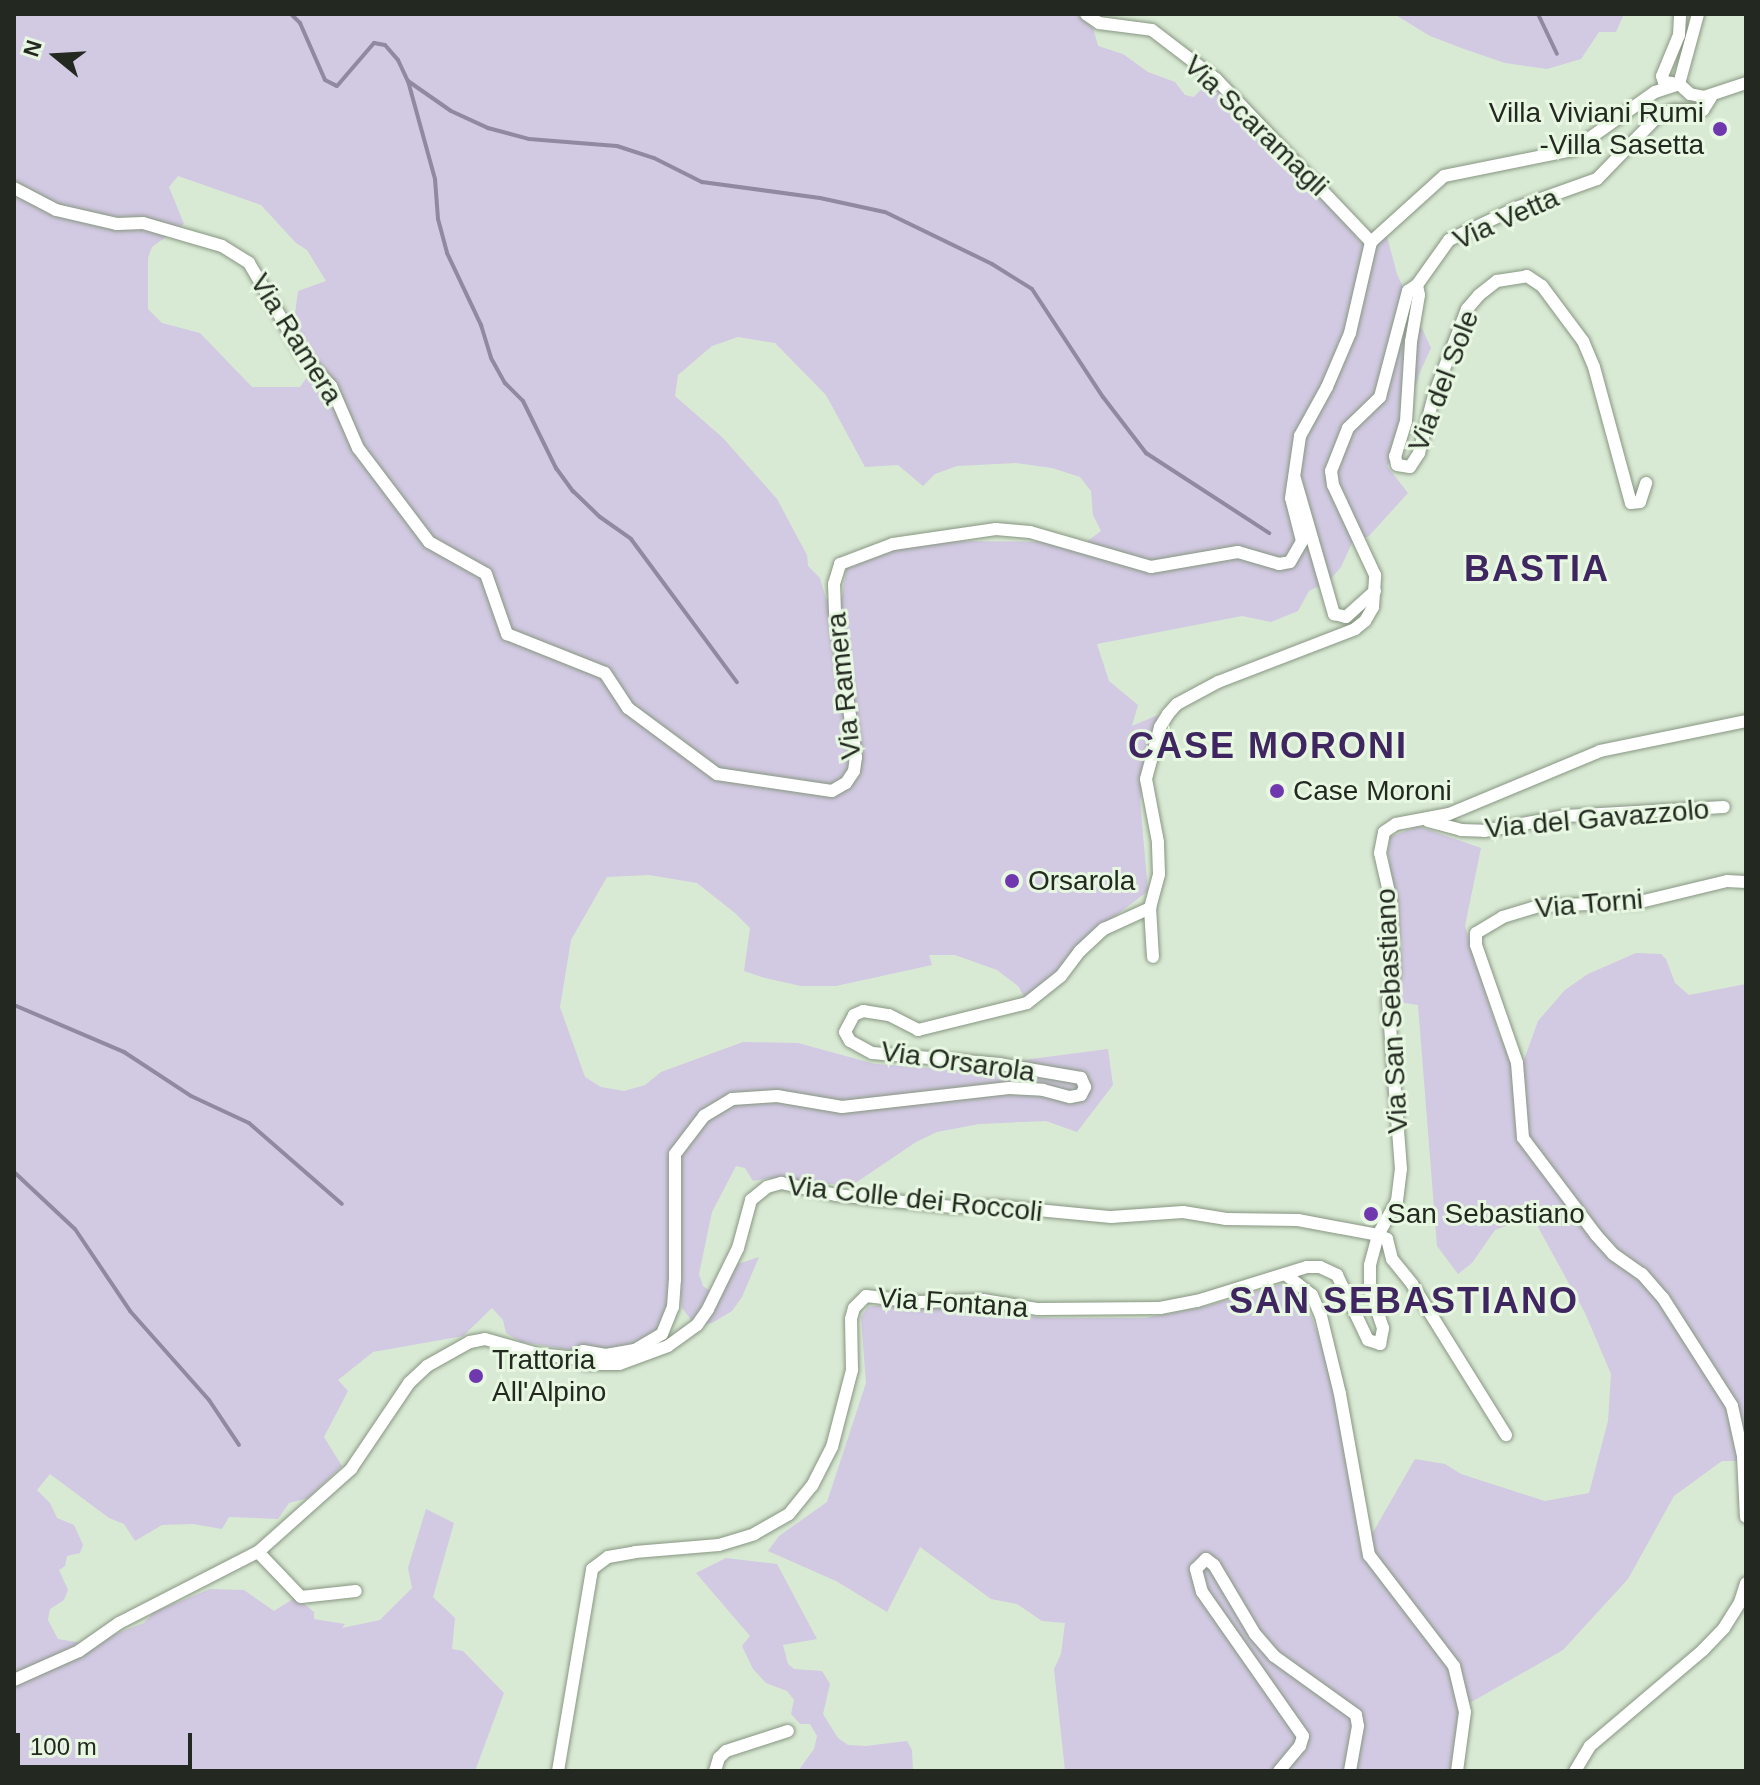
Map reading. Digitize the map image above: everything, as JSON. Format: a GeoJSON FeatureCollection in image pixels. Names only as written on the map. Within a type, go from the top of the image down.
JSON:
{"type":"FeatureCollection","features":[{"type":"Feature","properties":{"kind":"street","name":"Via Scaramagli"},"geometry":{"type":"LineString","coordinates":[[1086,14],[1099,23],[1152,30],[1216,79],[1371,242]]}},
{"type":"Feature","properties":{"kind":"street"},"geometry":{"type":"LineString","coordinates":[[1680,14],[1679,35],[1662,76],[1664,82],[1676,84],[1690,94],[1711,97],[1746,83]]}},
{"type":"Feature","properties":{"kind":"street"},"geometry":{"type":"LineString","coordinates":[[1375,591],[1346,617],[1334,614],[1295,479],[1300,436],[1327,387],[1350,333],[1371,242],[1444,176],[1573,150],[1676,84],[1698,14]]}},
{"type":"Feature","properties":{"kind":"street","name":"Via Vetta"},"geometry":{"type":"LineString","coordinates":[[1375,591],[1375,575],[1333,485],[1331,471],[1348,428],[1380,397],[1408,291],[1417,285],[1449,240],[1516,208],[1597,179],[1659,115],[1674,110],[1703,110],[1711,97]]}},
{"type":"Feature","properties":{"kind":"street","name":"Via Ramera"},"geometry":{"type":"LineString","coordinates":[[14,188],[56,210],[117,224],[143,223],[222,246],[249,263],[304,357],[331,386],[358,448],[429,542],[486,574],[507,634],[605,673],[628,708],[717,774],[832,791],[846,783],[854,771],[856,757],[835,612],[834,584],[840,564],[893,544],[996,529],[1030,532],[1151,567],[1238,552],[1284,564],[1296,557],[1302,541],[1291,498],[1295,479]]}},
{"type":"Feature","properties":{"kind":"street","name":"Via del Sole"},"geometry":{"type":"LineString","coordinates":[[1417,285],[1419,295],[1411,342],[1406,421],[1395,456],[1397,465],[1410,467],[1419,453],[1442,370],[1467,309],[1497,281],[1527,276],[1542,286],[1583,341],[1594,367],[1631,503],[1640,502],[1646,483]]}},
{"type":"Feature","properties":{"kind":"street"},"geometry":{"type":"LineString","coordinates":[[1153,957],[1150,908],[1159,874],[1158,842],[1146,779],[1160,727],[1177,704],[1218,682],[1255,671],[1355,629],[1365,621],[1373,607],[1375,591]]}},
{"type":"Feature","properties":{"kind":"street","name":"Via San Sebastiano"},"geometry":{"type":"LineString","coordinates":[[1304,1268],[1320,1267],[1337,1275],[1368,1340],[1376,1345],[1382,1339],[1383,1328],[1370,1290],[1370,1265],[1378,1235],[1397,1201],[1401,1169],[1388,1001],[1394,973],[1391,901],[1380,853],[1384,832],[1396,824],[1449,814],[1600,751],[1746,721]]}},
{"type":"Feature","properties":{"kind":"street","name":"Via del Gavazzolo"},"geometry":{"type":"LineString","coordinates":[[1425,819],[1461,830],[1484,831],[1566,816],[1724,807]]}},
{"type":"Feature","properties":{"kind":"street","name":"Via Torni"},"geometry":{"type":"LineString","coordinates":[[1746,882],[1727,881],[1640,902],[1539,906],[1481,928],[1476,933],[1476,945],[1517,1063],[1523,1138],[1596,1235],[1613,1254],[1642,1274],[1663,1298],[1732,1406],[1743,1456],[1746,1517]]}},
{"type":"Feature","properties":{"kind":"street","name":"Via Orsarola"},"geometry":{"type":"LineString","coordinates":[[574,1358],[583,1351],[606,1355],[627,1352],[662,1334],[673,1307],[675,1280],[672,1169],[675,1154],[704,1116],[732,1099],[777,1096],[842,1107],[1009,1088],[1043,1090],[1070,1097],[1081,1095],[1085,1087],[1081,1078],[1000,1064],[872,1053],[850,1041],[845,1032],[854,1015],[863,1011],[889,1015],[918,1030],[1027,1003],[1061,976],[1080,951],[1104,929],[1150,908]]}},
{"type":"Feature","properties":{"kind":"street","name":"Via Colle dei Roccoli"},"geometry":{"type":"LineString","coordinates":[[14,1680],[79,1651],[119,1623],[258,1552],[351,1469],[394,1402],[427,1366],[478,1339],[548,1356],[574,1358],[586,1364],[619,1364],[668,1346],[697,1325],[733,1261],[751,1200],[767,1187],[781,1183],[836,1195],[952,1207],[996,1206],[1111,1217],[1183,1212],[1226,1219],[1298,1220],[1378,1235]]}},
{"type":"Feature","properties":{"kind":"street"},"geometry":{"type":"LineString","coordinates":[[1378,1235],[1387,1239],[1392,1259],[1412,1284],[1506,1435]]}},
{"type":"Feature","properties":{"kind":"street","name":"Via Fontana"},"geometry":{"type":"LineString","coordinates":[[558,1771],[592,1569],[608,1557],[719,1545],[754,1534],[789,1514],[812,1486],[832,1447],[852,1370],[851,1319],[854,1308],[866,1296],[918,1302],[983,1300],[1038,1309],[1160,1308],[1304,1268]]}},
{"type":"Feature","properties":{"kind":"street"},"geometry":{"type":"LineString","coordinates":[[1285,1274],[1312,1295],[1321,1316],[1343,1407],[1369,1555],[1454,1666],[1465,1712],[1457,1771]]}},
{"type":"Feature","properties":{"kind":"street"},"geometry":{"type":"LineString","coordinates":[[258,1552],[298,1596],[356,1591]]}},
{"type":"Feature","properties":{"kind":"street"},"geometry":{"type":"LineString","coordinates":[[1279,1771],[1300,1746],[1303,1736],[1208,1601],[1196,1578],[1199,1562],[1206,1559],[1214,1565],[1255,1634],[1274,1656],[1356,1715],[1358,1726],[1350,1771]]}},
{"type":"Feature","properties":{"kind":"street"},"geometry":{"type":"LineString","coordinates":[[1575,1771],[1590,1746],[1703,1650],[1724,1628],[1740,1602],[1746,1583]]}},
{"type":"Feature","properties":{"kind":"street"},"geometry":{"type":"LineString","coordinates":[[712,1770],[726,1751],[788,1731]]}},
{"type":"Feature","properties":{"kind":"shaded area"},"geometry":{"type":"Polygon","coordinates":[[[14,14],[1077,14],[1093,28],[1098,46],[1123,54],[1148,72],[1175,82],[1185,95],[1194,97],[1209,81],[1218,87],[1355,227],[1356,237],[1365,245],[1385,229],[1397,274],[1431,348],[1420,372],[1396,452],[1387,466],[1408,493],[1369,536],[1352,543],[1341,567],[1329,581],[1309,591],[1298,611],[1271,622],[1242,616],[1097,644],[1109,681],[1138,705],[1132,726],[1158,715],[1140,801],[1148,891],[1080,943],[1035,999],[1025,998],[1018,986],[997,970],[955,955],[929,955],[932,965],[836,986],[801,986],[765,978],[744,971],[750,928],[697,883],[649,875],[607,877],[571,940],[560,1007],[585,1077],[601,1087],[624,1091],[645,1085],[661,1072],[743,1042],[798,1043],[875,1064],[955,1070],[990,1070],[1031,1059],[1108,1049],[1113,1085],[1077,1132],[1046,1121],[979,1124],[937,1132],[916,1142],[851,1186],[769,1178],[753,1181],[745,1168],[736,1166],[712,1212],[699,1274],[703,1286],[713,1293],[738,1264],[759,1257],[742,1297],[732,1311],[712,1323],[696,1326],[682,1308],[680,1284],[662,1328],[636,1344],[584,1352],[521,1342],[506,1333],[503,1320],[492,1308],[463,1336],[373,1352],[338,1380],[348,1391],[324,1437],[342,1466],[308,1498],[289,1503],[278,1519],[229,1517],[222,1529],[193,1524],[162,1525],[135,1541],[124,1524],[109,1518],[50,1474],[37,1490],[50,1503],[57,1518],[74,1525],[83,1545],[80,1553],[67,1556],[65,1566],[59,1570],[68,1590],[64,1600],[50,1609],[48,1620],[58,1639],[88,1644],[144,1623],[154,1612],[210,1589],[244,1590],[274,1611],[296,1597],[314,1612],[314,1619],[345,1624],[342,1628],[380,1620],[412,1588],[408,1568],[426,1509],[454,1523],[433,1597],[455,1618],[452,1649],[463,1651],[504,1693],[475,1771],[14,1771],[14,14]],[[178,176],[169,187],[184,224],[152,247],[148,258],[148,309],[162,323],[200,333],[252,387],[300,387],[316,364],[294,322],[298,291],[326,281],[307,250],[296,243],[261,205],[178,176]],[[738,337],[712,346],[678,375],[675,396],[723,438],[777,499],[807,555],[808,566],[820,578],[826,599],[842,597],[847,565],[899,547],[931,541],[1086,542],[1101,531],[1093,515],[1091,491],[1080,477],[1052,468],[1016,463],[957,466],[935,474],[923,486],[898,465],[865,467],[826,395],[775,343],[738,337]]]}},
{"type":"Feature","properties":{"kind":"shaded area"},"geometry":{"type":"Polygon","coordinates":[[[1394,14],[1624,14],[1616,32],[1599,32],[1581,59],[1547,69],[1505,63],[1464,49],[1430,36],[1394,14]]]}},
{"type":"Feature","properties":{"kind":"shaded area"},"geometry":{"type":"Polygon","coordinates":[[[1418,826],[1481,848],[1465,926],[1499,1035],[1521,1068],[1538,1021],[1565,990],[1588,974],[1636,953],[1661,954],[1675,983],[1689,995],[1746,984],[1746,1461],[1722,1461],[1674,1496],[1628,1579],[1563,1650],[1459,1709],[1451,1771],[1065,1771],[1054,1669],[1061,1654],[1065,1623],[1042,1621],[1017,1604],[991,1599],[920,1547],[887,1612],[836,1581],[768,1551],[779,1536],[827,1502],[866,1383],[861,1317],[868,1307],[888,1304],[1049,1318],[1145,1318],[1203,1307],[1281,1284],[1308,1307],[1321,1343],[1339,1410],[1361,1553],[1415,1459],[1445,1464],[1461,1474],[1545,1501],[1589,1493],[1608,1421],[1611,1374],[1585,1313],[1532,1216],[1495,1230],[1472,1263],[1458,1274],[1437,1246],[1418,1005],[1398,1002],[1402,946],[1388,851],[1390,837],[1418,826]]]}},
{"type":"Feature","properties":{"kind":"shaded area"},"geometry":{"type":"Polygon","coordinates":[[[726,1558],[777,1564],[817,1639],[783,1645],[788,1664],[794,1669],[822,1671],[830,1684],[823,1714],[838,1738],[848,1745],[866,1746],[907,1741],[912,1750],[913,1771],[798,1771],[814,1749],[817,1736],[810,1724],[800,1724],[791,1714],[794,1700],[787,1691],[766,1683],[753,1669],[742,1646],[750,1636],[696,1573],[726,1558]]]}},
{"type":"Feature","properties":{"kind":"waterway"},"geometry":{"type":"LineString","coordinates":[[291,14],[300,23],[325,80],[337,86],[374,43],[385,45],[398,60],[408,81],[435,179],[438,219],[447,253],[481,325],[491,358],[505,383],[523,401],[556,468],[573,491],[600,517],[631,539],[737,682]]}},
{"type":"Feature","properties":{"kind":"waterway"},"geometry":{"type":"LineString","coordinates":[[1538,14],[1557,54]]}},
{"type":"Feature","properties":{"kind":"waterway"},"geometry":{"type":"LineString","coordinates":[[408,81],[451,111],[488,128],[529,139],[617,146],[654,158],[702,182],[820,198],[885,212],[992,264],[1032,289],[1103,397],[1146,453],[1269,533]]}},
{"type":"Feature","properties":{"kind":"waterway"},"geometry":{"type":"LineString","coordinates":[[14,1005],[124,1052],[191,1096],[249,1123],[342,1204]]}},
{"type":"Feature","properties":{"kind":"waterway"},"geometry":{"type":"LineString","coordinates":[[14,1172],[75,1229],[130,1311],[209,1400],[239,1445]]}},
{"type":"Feature","properties":{"kind":"place","name":"Villa Viviani Rumi -Villa Sasetta"},"geometry":{"type":"Point","coordinates":[1720,129]}},
{"type":"Feature","properties":{"kind":"place","name":"Case Moroni"},"geometry":{"type":"Point","coordinates":[1277,791]}},
{"type":"Feature","properties":{"kind":"place","name":"Orsarola"},"geometry":{"type":"Point","coordinates":[1012,881]}},
{"type":"Feature","properties":{"kind":"place","name":"San Sebastiano"},"geometry":{"type":"Point","coordinates":[1371,1214]}},
{"type":"Feature","properties":{"kind":"place","name":"Trattoria All'Alpino"},"geometry":{"type":"Point","coordinates":[476,1376]}},
{"type":"Feature","properties":{"kind":"district","name":"BASTIA"},"geometry":{"type":"Point","coordinates":[1537,569]}},
{"type":"Feature","properties":{"kind":"district","name":"CASE MORONI"},"geometry":{"type":"Point","coordinates":[1268,746]}},
{"type":"Feature","properties":{"kind":"district","name":"SAN SEBASTIANO"},"geometry":{"type":"Point","coordinates":[1404,1301]}}]}
